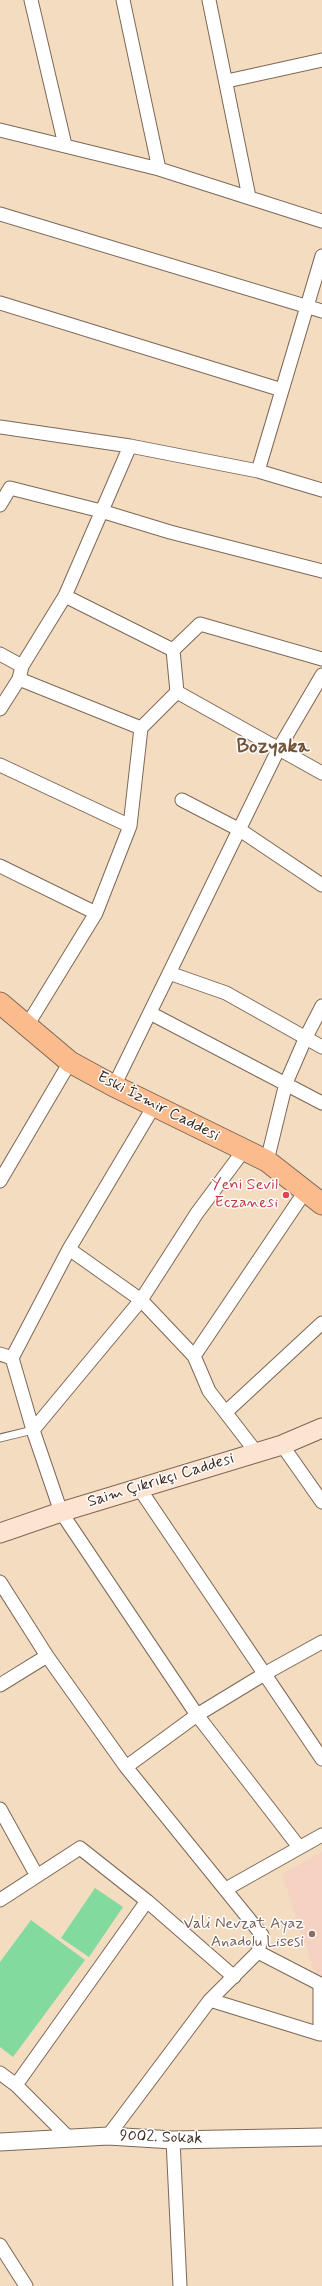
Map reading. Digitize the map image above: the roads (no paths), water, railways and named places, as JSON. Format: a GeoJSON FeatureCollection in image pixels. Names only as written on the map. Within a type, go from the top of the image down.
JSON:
{"type":"FeatureCollection","features":[{"type":"Feature","properties":{"kind":"main road","name":"Eski İzmir Caddesi"},"geometry":{"type":"LineString","coordinates":[[0,1003],[28,1024],[70,1062],[154,1106],[267,1160],[322,1204]]}},
{"type":"Feature","properties":{"kind":"main road","name":"Saim Çıkrıkçı Caddesi"},"geometry":{"type":"LineString","coordinates":[[0,1533],[61,1512],[282,1445],[322,1428]]}},
{"type":"Feature","properties":{"kind":"street"},"geometry":{"type":"LineString","coordinates":[[31,0],[65,145]]}},
{"type":"Feature","properties":{"kind":"street"},"geometry":{"type":"LineString","coordinates":[[124,0],[159,169]]}},
{"type":"Feature","properties":{"kind":"street"},"geometry":{"type":"LineString","coordinates":[[209,0],[250,197]]}},
{"type":"Feature","properties":{"kind":"street"},"geometry":{"type":"LineString","coordinates":[[227,81],[322,60]]}},
{"type":"Feature","properties":{"kind":"street"},"geometry":{"type":"LineString","coordinates":[[0,130],[159,169],[322,221]]}},
{"type":"Feature","properties":{"kind":"street"},"geometry":{"type":"LineString","coordinates":[[0,214],[305,308],[322,311]]}},
{"type":"Feature","properties":{"kind":"street"},"geometry":{"type":"LineString","coordinates":[[258,471],[305,308],[322,256]]}},
{"type":"Feature","properties":{"kind":"street"},"geometry":{"type":"LineString","coordinates":[[0,303],[282,390]]}},
{"type":"Feature","properties":{"kind":"street"},"geometry":{"type":"LineString","coordinates":[[0,427],[130,446],[258,471],[322,490]]}},
{"type":"Feature","properties":{"kind":"street"},"geometry":{"type":"LineString","coordinates":[[0,709],[19,679],[22,666],[66,596],[130,446]]}},
{"type":"Feature","properties":{"kind":"street"},"geometry":{"type":"LineString","coordinates":[[0,505],[10,488],[101,511],[170,532],[322,571]]}},
{"type":"Feature","properties":{"kind":"street"},"geometry":{"type":"LineString","coordinates":[[66,596],[174,650]]}},
{"type":"Feature","properties":{"kind":"street"},"geometry":{"type":"LineString","coordinates":[[28,1024],[96,913],[130,826],[141,728],[176,692],[174,650],[200,624],[322,659]]}},
{"type":"Feature","properties":{"kind":"street"},"geometry":{"type":"LineString","coordinates":[[0,654],[22,666]]}},
{"type":"Feature","properties":{"kind":"street"},"geometry":{"type":"LineString","coordinates":[[114,1086],[278,750],[322,675]]}},
{"type":"Feature","properties":{"kind":"street"},"geometry":{"type":"LineString","coordinates":[[19,679],[141,728]]}},
{"type":"Feature","properties":{"kind":"street"},"geometry":{"type":"LineString","coordinates":[[176,692],[278,750],[322,773]]}},
{"type":"Feature","properties":{"kind":"street"},"geometry":{"type":"LineString","coordinates":[[0,765],[130,826]]}},
{"type":"Feature","properties":{"kind":"street"},"geometry":{"type":"LineString","coordinates":[[182,800],[240,830],[322,886]]}},
{"type":"Feature","properties":{"kind":"street"},"geometry":{"type":"LineString","coordinates":[[0,866],[96,913]]}},
{"type":"Feature","properties":{"kind":"street"},"geometry":{"type":"LineString","coordinates":[[169,973],[226,993],[306,1036],[322,1047]]}},
{"type":"Feature","properties":{"kind":"street"},"geometry":{"type":"LineString","coordinates":[[267,1160],[286,1082],[306,1036],[322,1006]]}},
{"type":"Feature","properties":{"kind":"street"},"geometry":{"type":"LineString","coordinates":[[150,1013],[286,1082],[322,1103]]}},
{"type":"Feature","properties":{"kind":"street"},"geometry":{"type":"LineString","coordinates":[[0,1181],[70,1062]]}},
{"type":"Feature","properties":{"kind":"street"},"geometry":{"type":"LineString","coordinates":[[154,1106],[6,1356],[61,1512],[198,1715],[299,1847]]}},
{"type":"Feature","properties":{"kind":"street"},"geometry":{"type":"LineString","coordinates":[[33,1430],[141,1300],[198,1213],[244,1150]]}},
{"type":"Feature","properties":{"kind":"street"},"geometry":{"type":"LineString","coordinates":[[194,1356],[306,1190]]}},
{"type":"Feature","properties":{"kind":"street"},"geometry":{"type":"LineString","coordinates":[[69,1249],[141,1300],[194,1356],[209,1391],[256,1452]]}},
{"type":"Feature","properties":{"kind":"street"},"geometry":{"type":"LineString","coordinates":[[226,1412],[322,1323]]}},
{"type":"Feature","properties":{"kind":"street"},"geometry":{"type":"LineString","coordinates":[[282,1445],[322,1502]]}},
{"type":"Feature","properties":{"kind":"street"},"geometry":{"type":"LineString","coordinates":[[139,1488],[266,1673],[322,1758]]}},
{"type":"Feature","properties":{"kind":"street"},"geometry":{"type":"LineString","coordinates":[[0,1582],[47,1656],[126,1767],[226,1889],[262,1936],[258,1952],[210,2000],[108,2136]]}},
{"type":"Feature","properties":{"kind":"street"},"geometry":{"type":"LineString","coordinates":[[126,1767],[198,1715],[266,1673],[322,1642]]}},
{"type":"Feature","properties":{"kind":"street"},"geometry":{"type":"LineString","coordinates":[[2,1680],[47,1656]]}},
{"type":"Feature","properties":{"kind":"street"},"geometry":{"type":"LineString","coordinates":[[0,1809],[37,1876]]}},
{"type":"Feature","properties":{"kind":"street"},"geometry":{"type":"LineString","coordinates":[[226,1889],[322,1835]]}},
{"type":"Feature","properties":{"kind":"street"},"geometry":{"type":"LineString","coordinates":[[0,1900],[80,1848],[147,1901],[234,1977]]}},
{"type":"Feature","properties":{"kind":"street"},"geometry":{"type":"LineString","coordinates":[[16,2085],[147,1901]]}},
{"type":"Feature","properties":{"kind":"street"},"geometry":{"type":"LineString","coordinates":[[210,2000],[321,2034],[320,1984],[258,1952]]}},
{"type":"Feature","properties":{"kind":"street"},"geometry":{"type":"LineString","coordinates":[[0,2073],[16,2085],[69,2138]]}},
{"type":"Feature","properties":{"kind":"street","name":"9002. Sokak"},"geometry":{"type":"LineString","coordinates":[[0,2142],[108,2136],[173,2140],[322,2137]]}},
{"type":"Feature","properties":{"kind":"street"},"geometry":{"type":"LineString","coordinates":[[173,2140],[180,2286]]}},
{"type":"Feature","properties":{"kind":"street"},"geometry":{"type":"LineString","coordinates":[[0,2246],[26,2286]]}},
{"type":"Feature","properties":{"kind":"lane"},"geometry":{"type":"LineString","coordinates":[[0,1438],[33,1430]]}},
{"type":"Feature","properties":{"kind":"place","name":"Yeni Sevil Eczanesi"},"geometry":{"type":"Point","coordinates":[286,1195]}},
{"type":"Feature","properties":{"kind":"place","name":"Vali Nevzat Ayaz Anadolu Lisesi"},"geometry":{"type":"Point","coordinates":[312,1934]}},
{"type":"Feature","properties":{"kind":"district","name":"Bozyaka"},"geometry":{"type":"Point","coordinates":[273,748]}}]}
